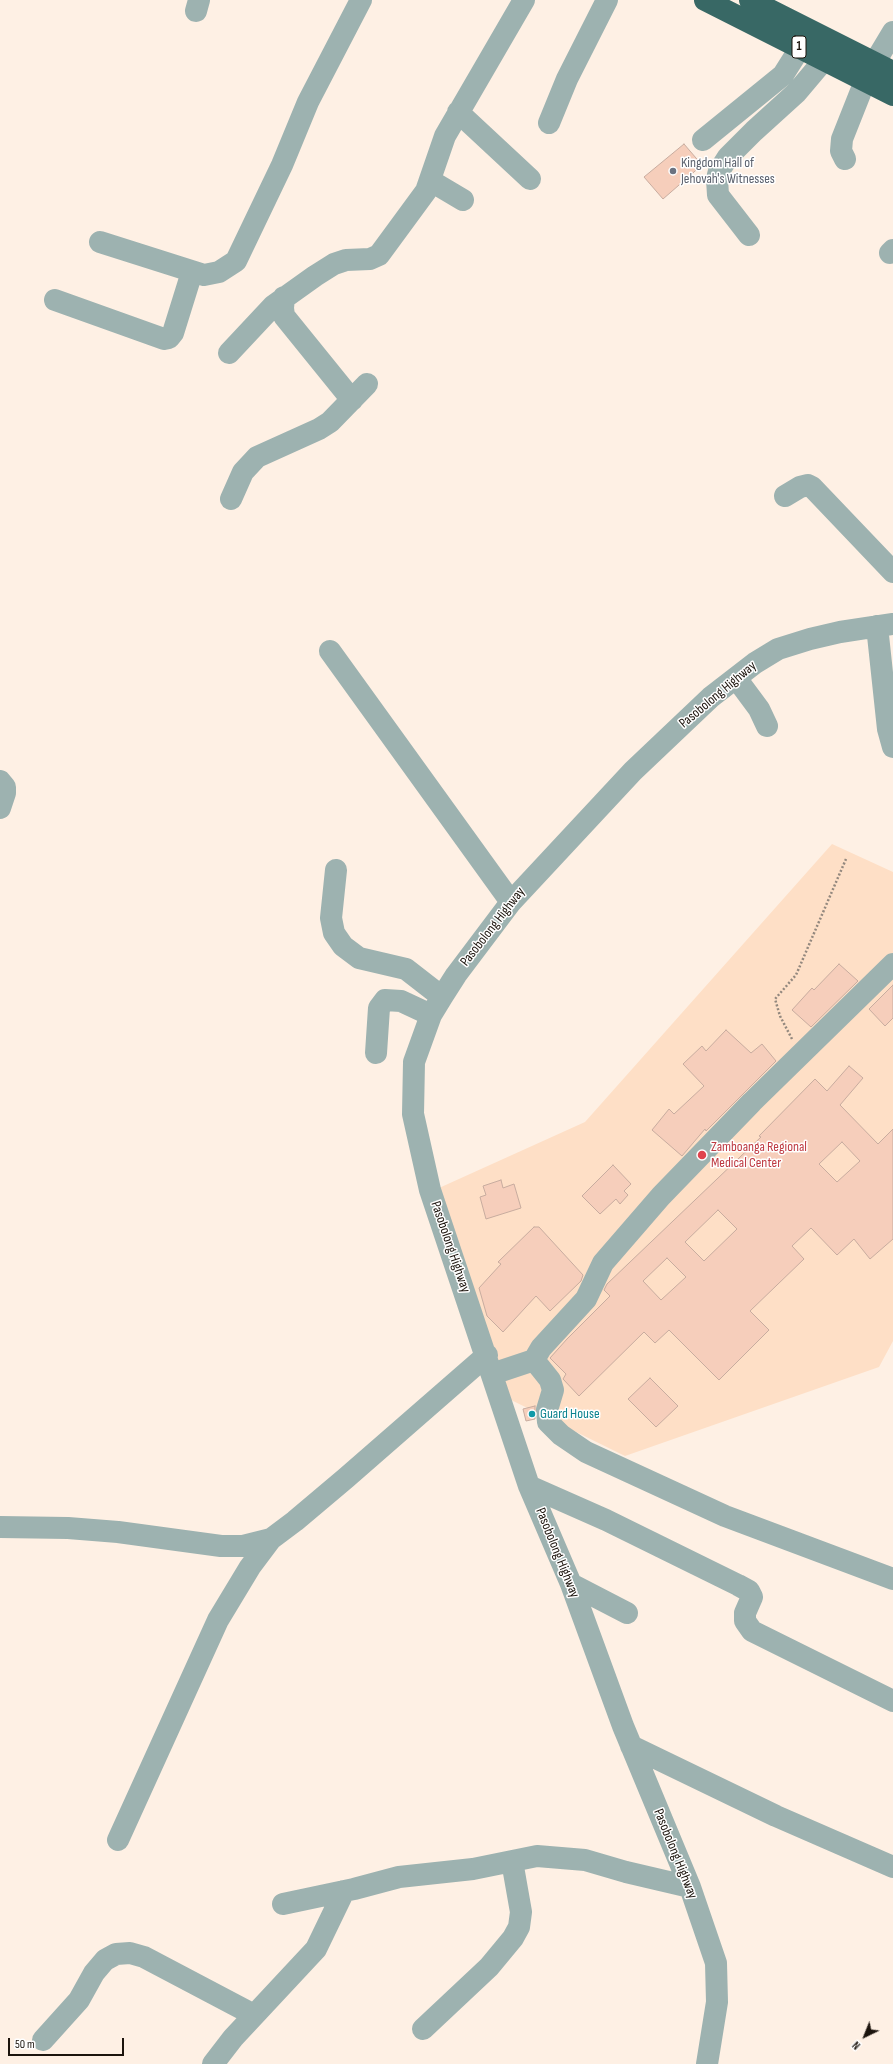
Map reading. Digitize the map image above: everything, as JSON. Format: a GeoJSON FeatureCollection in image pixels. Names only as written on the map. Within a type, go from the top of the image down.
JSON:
{"type":"FeatureCollection","features":[{"type":"Feature","properties":{"kind":"highway","name":"1"},"geometry":{"type":"LineString","coordinates":[[750,0],[878,72],[893,95]]}},
{"type":"Feature","properties":{"kind":"highway","name":"1"},"geometry":{"type":"LineString","coordinates":[[708,1],[824,60],[878,72]]}},
{"type":"Feature","properties":{"kind":"street"},"geometry":{"type":"LineString","coordinates":[[100,242],[204,275],[219,272],[236,261],[282,165],[308,102],[362,0]]}},
{"type":"Feature","properties":{"kind":"street"},"geometry":{"type":"LineString","coordinates":[[229,353],[262,317],[284,297],[334,264],[346,260],[370,259],[379,255],[426,191],[431,181],[436,158],[445,136],[524,0]]}},
{"type":"Feature","properties":{"kind":"street"},"geometry":{"type":"LineString","coordinates":[[549,123],[567,79],[607,0]]}},
{"type":"Feature","properties":{"kind":"street"},"geometry":{"type":"LineString","coordinates":[[845,159],[841,151],[842,139],[878,72],[893,32]]}},
{"type":"Feature","properties":{"kind":"street"},"geometry":{"type":"LineString","coordinates":[[703,140],[783,75],[800,48]]}},
{"type":"Feature","properties":{"kind":"street"},"geometry":{"type":"LineString","coordinates":[[749,235],[718,195],[717,179],[719,171],[728,158],[754,131],[797,92],[824,60]]}},
{"type":"Feature","properties":{"kind":"street"},"geometry":{"type":"LineString","coordinates":[[458,112],[530,179]]}},
{"type":"Feature","properties":{"kind":"street"},"geometry":{"type":"LineString","coordinates":[[431,181],[463,200]]}},
{"type":"Feature","properties":{"kind":"street"},"geometry":{"type":"LineString","coordinates":[[55,300],[164,339],[170,338],[173,333],[192,272]]}},
{"type":"Feature","properties":{"kind":"street"},"geometry":{"type":"LineString","coordinates":[[284,297],[284,316],[352,400]]}},
{"type":"Feature","properties":{"kind":"street"},"geometry":{"type":"LineString","coordinates":[[231,499],[243,472],[257,457],[319,429],[330,422],[367,384]]}},
{"type":"Feature","properties":{"kind":"street"},"geometry":{"type":"LineString","coordinates":[[785,496],[800,487],[808,485],[812,487],[893,572]]}},
{"type":"Feature","properties":{"kind":"street"},"geometry":{"type":"LineString","coordinates":[[885,625],[888,729],[893,747]]}},
{"type":"Feature","properties":{"kind":"street","name":"Pasobolong Highway"},"geometry":{"type":"LineString","coordinates":[[707,2064],[717,2002],[716,1963],[690,1887],[631,1746],[571,1584],[529,1486],[430,1190],[413,1114],[414,1062],[431,1016],[442,997],[456,975],[511,902],[632,771],[711,697],[778,649],[810,639],[885,625]]}},
{"type":"Feature","properties":{"kind":"street"},"geometry":{"type":"LineString","coordinates":[[330,651],[511,902]]}},
{"type":"Feature","properties":{"kind":"street"},"geometry":{"type":"LineString","coordinates":[[736,678],[759,709],[767,726]]}},
{"type":"Feature","properties":{"kind":"street"},"geometry":{"type":"LineString","coordinates":[[0,781],[5,787],[6,793],[0,808]]}},
{"type":"Feature","properties":{"kind":"street"},"geometry":{"type":"LineString","coordinates":[[336,870],[331,918],[334,933],[344,946],[359,958],[406,969],[442,997]]}},
{"type":"Feature","properties":{"kind":"street"},"geometry":{"type":"LineString","coordinates":[[534,1360],[541,1348],[586,1299],[603,1263],[661,1196],[800,1054],[893,964]]}},
{"type":"Feature","properties":{"kind":"street"},"geometry":{"type":"LineString","coordinates":[[376,1053],[379,1008],[385,1000],[400,1001],[431,1016]]}},
{"type":"Feature","properties":{"kind":"street"},"geometry":{"type":"LineString","coordinates":[[118,1840],[218,1620],[250,1568],[271,1539],[307,1512],[489,1364],[534,1360]]}},
{"type":"Feature","properties":{"kind":"street"},"geometry":{"type":"LineString","coordinates":[[534,1360],[550,1380],[553,1390],[547,1410],[548,1422],[561,1434],[586,1452],[725,1516],[893,1579]]}},
{"type":"Feature","properties":{"kind":"street"},"geometry":{"type":"LineString","coordinates":[[529,1486],[606,1520],[749,1591],[752,1597],[745,1617],[747,1626],[752,1631],[893,1701]]}},
{"type":"Feature","properties":{"kind":"street"},"geometry":{"type":"LineString","coordinates":[[0,1527],[68,1528],[118,1532],[221,1546],[244,1546],[271,1539]]}},
{"type":"Feature","properties":{"kind":"street"},"geometry":{"type":"LineString","coordinates":[[571,1584],[627,1613]]}},
{"type":"Feature","properties":{"kind":"street"},"geometry":{"type":"LineString","coordinates":[[631,1746],[776,1816],[893,1867]]}},
{"type":"Feature","properties":{"kind":"street"},"geometry":{"type":"LineString","coordinates":[[283,1904],[399,1877],[473,1869],[537,1856],[585,1860],[626,1872],[690,1887]]}},
{"type":"Feature","properties":{"kind":"street"},"geometry":{"type":"LineString","coordinates":[[423,2029],[489,1967],[513,1938],[519,1927],[521,1912],[512,1861]]}},
{"type":"Feature","properties":{"kind":"street"},"geometry":{"type":"LineString","coordinates":[[213,2064],[233,2038],[316,1949],[344,1891]]}},
{"type":"Feature","properties":{"kind":"street"},"geometry":{"type":"LineString","coordinates":[[43,2040],[80,2000],[94,1973],[105,1960],[116,1954],[130,1953],[144,1957],[254,2015]]}},
{"type":"Feature","properties":{"kind":"path"},"geometry":{"type":"LineString","coordinates":[[800,1054],[780,1016],[775,999],[796,975],[846,859]]}},
{"type":"Feature","properties":{"kind":"shaded area","name":"Zamboanga Regional Medical Center"},"geometry":{"type":"Polygon","coordinates":[[[832,844],[893,872],[893,1341],[879,1367],[625,1456],[505,1397],[439,1188],[585,1122],[832,844]]]}},
{"type":"Feature","properties":{"kind":"building","name":"Kingdom Hall of Jehovah's Witnesses"},"geometry":{"type":"Polygon","coordinates":[[[684,144],[702,165],[663,199],[644,177],[684,144]]]}},
{"type":"Feature","properties":{"kind":"building"},"geometry":{"type":"Polygon","coordinates":[[[839,964],[858,981],[811,1027],[792,1010],[812,988],[814,990],[839,964]]]}},
{"type":"Feature","properties":{"kind":"building"},"geometry":{"type":"Polygon","coordinates":[[[893,985],[893,1018],[885,1026],[869,1009],[893,985]]]}},
{"type":"Feature","properties":{"kind":"building"},"geometry":{"type":"Polygon","coordinates":[[[726,1030],[751,1053],[762,1044],[776,1061],[706,1131],[705,1129],[682,1156],[652,1130],[669,1109],[674,1114],[704,1086],[683,1064],[702,1046],[706,1051],[726,1030]]]}},
{"type":"Feature","properties":{"kind":"building"},"geometry":{"type":"Polygon","coordinates":[[[849,1066],[863,1078],[840,1105],[878,1144],[893,1129],[893,1239],[870,1259],[854,1239],[837,1255],[811,1228],[792,1246],[804,1259],[750,1311],[769,1330],[719,1380],[669,1330],[655,1343],[644,1332],[579,1396],[563,1379],[566,1374],[550,1358],[610,1296],[604,1290],[607,1284],[761,1137],[759,1136],[815,1079],[827,1091],[849,1066]],[[842,1142],[819,1164],[837,1182],[860,1161],[842,1142]],[[718,1210],[685,1242],[704,1261],[737,1229],[718,1210]],[[667,1258],[643,1281],[661,1300],[686,1277],[667,1258]]]}},
{"type":"Feature","properties":{"kind":"building"},"geometry":{"type":"Polygon","coordinates":[[[613,1165],[631,1184],[624,1191],[628,1195],[620,1204],[616,1199],[600,1214],[582,1196],[613,1165]]]}},
{"type":"Feature","properties":{"kind":"building"},"geometry":{"type":"Polygon","coordinates":[[[501,1180],[503,1188],[514,1184],[521,1208],[486,1219],[480,1197],[486,1195],[483,1186],[501,1180]]]}},
{"type":"Feature","properties":{"kind":"building"},"geometry":{"type":"Polygon","coordinates":[[[534,1227],[539,1227],[583,1275],[581,1281],[550,1311],[536,1296],[503,1332],[487,1316],[479,1288],[501,1264],[498,1262],[534,1227]]]}},
{"type":"Feature","properties":{"kind":"building"},"geometry":{"type":"Polygon","coordinates":[[[650,1378],[678,1406],[656,1427],[628,1399],[650,1378]]]}},
{"type":"Feature","properties":{"kind":"building","name":"Guard House"},"geometry":{"type":"Polygon","coordinates":[[[535,1406],[535,1419],[526,1421],[523,1409],[535,1406]]]}},
{"type":"Feature","properties":{"kind":"place","name":"Kingdom Hall of Jehovah's Witnesses"},"geometry":{"type":"Point","coordinates":[673,171]}},
{"type":"Feature","properties":{"kind":"place","name":"Zamboanga Regional Medical Center"},"geometry":{"type":"Point","coordinates":[702,1155]}},
{"type":"Feature","properties":{"kind":"place","name":"Guard House"},"geometry":{"type":"Point","coordinates":[532,1414]}}]}
